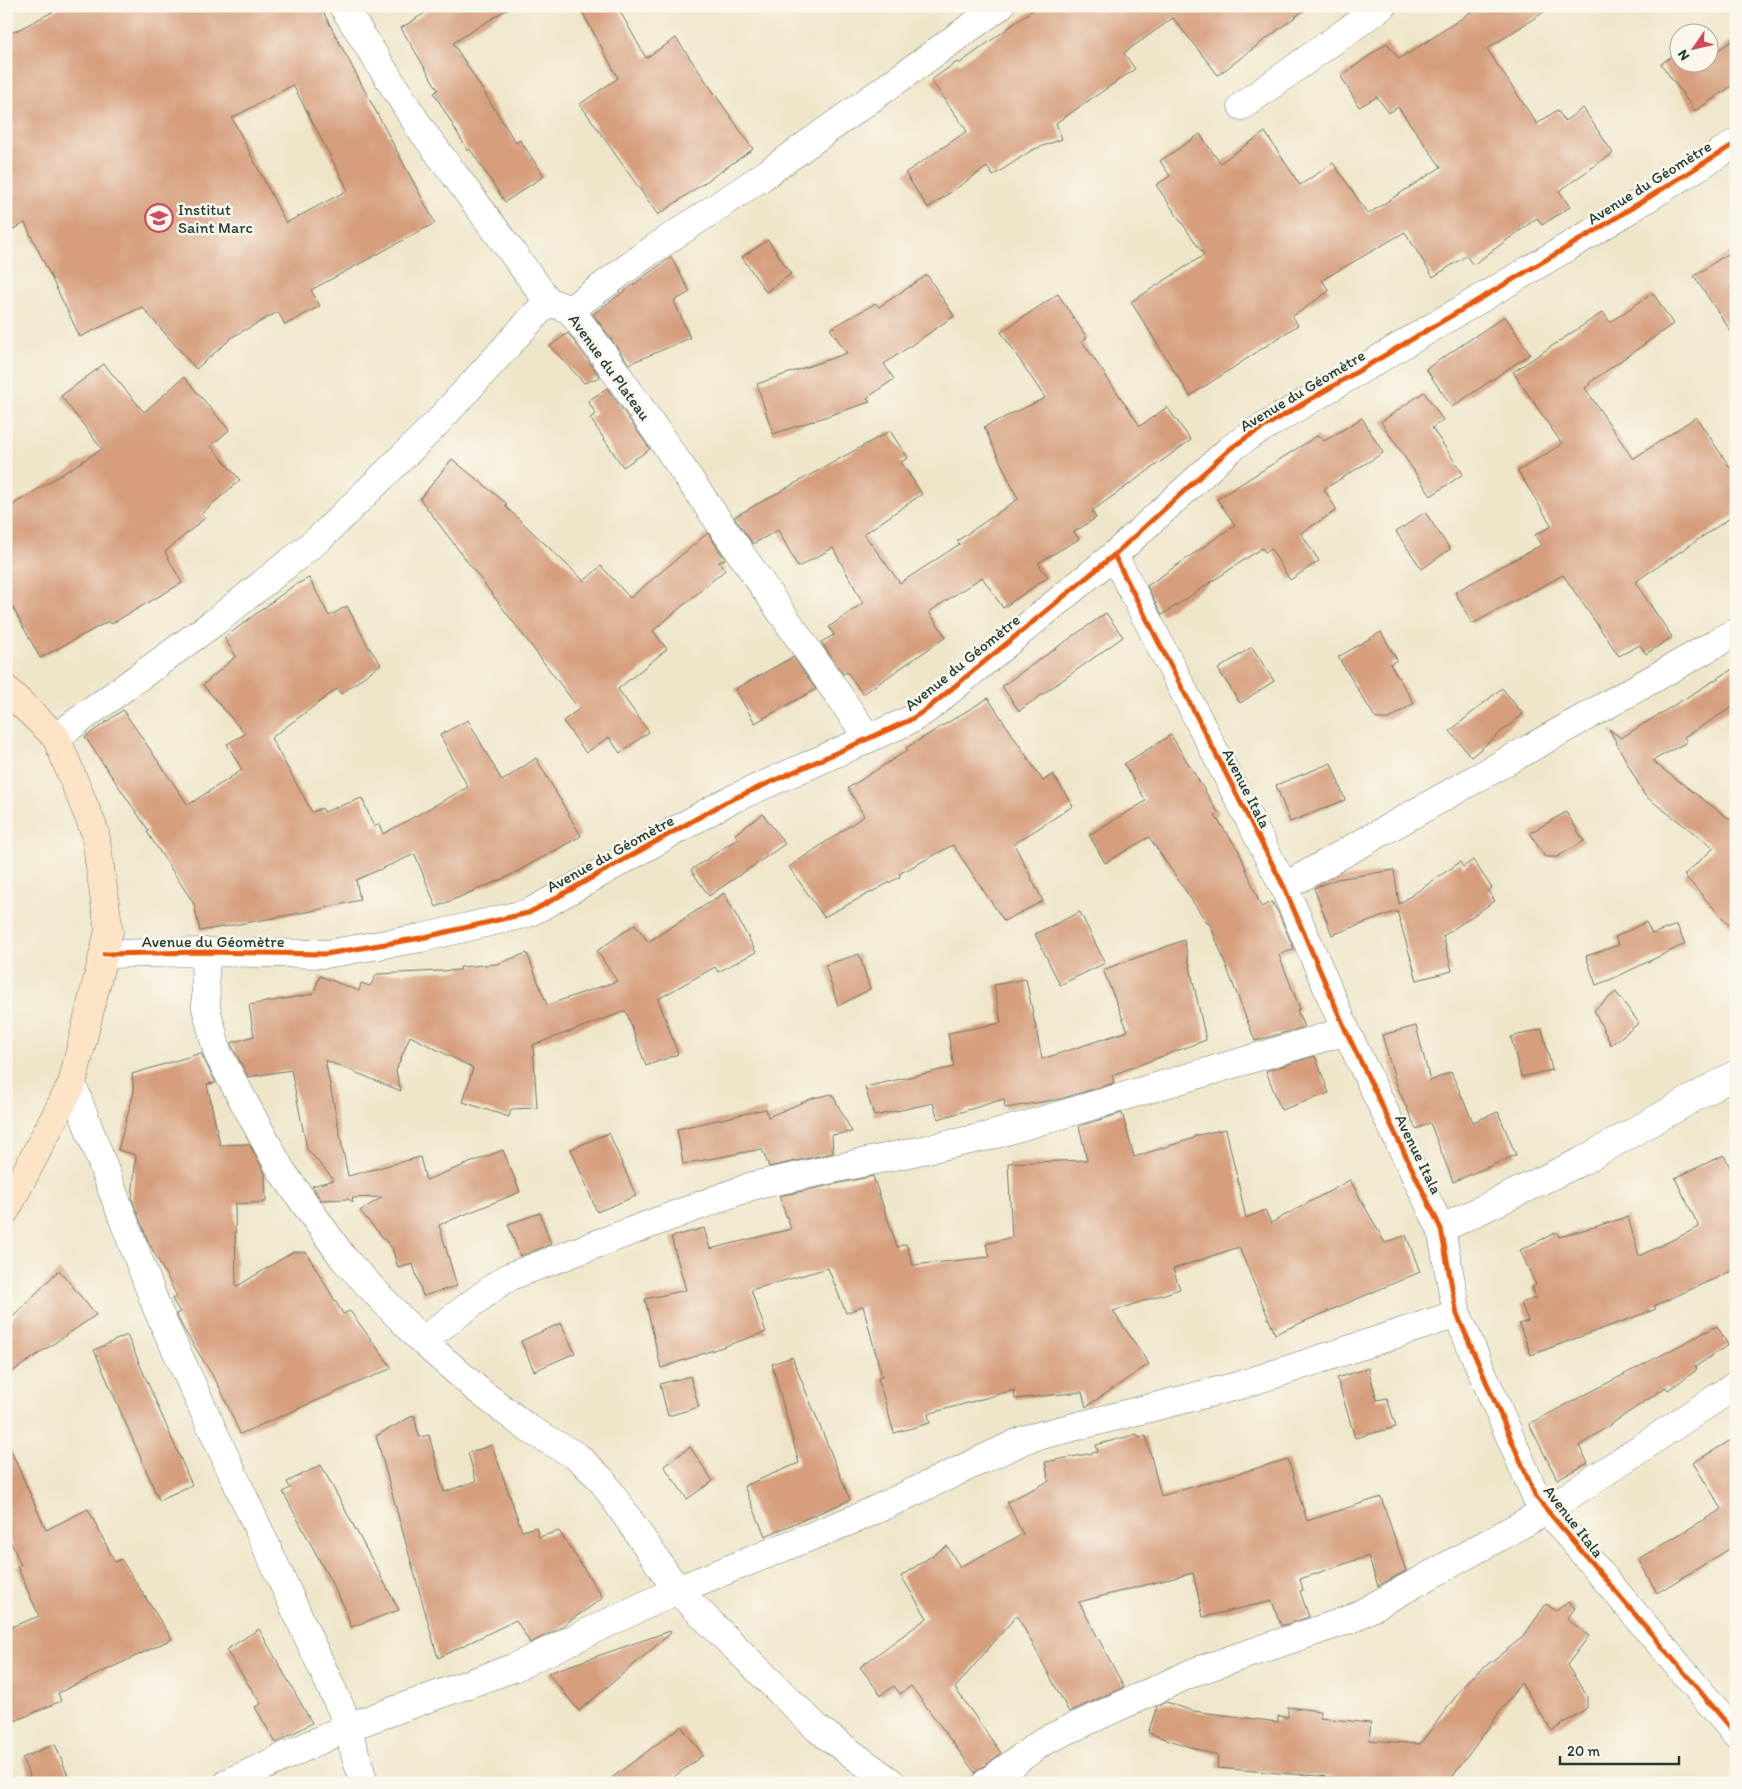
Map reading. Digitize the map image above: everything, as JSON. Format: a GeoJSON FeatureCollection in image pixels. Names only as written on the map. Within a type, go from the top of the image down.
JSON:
{"type":"FeatureCollection","features":[{"type":"Feature","properties":{"kind":"main road"},"geometry":{"type":"LineString","coordinates":[[6,689],[56,737],[95,832],[109,932],[72,1084],[6,1210]]}},
{"type":"Feature","properties":{"kind":"street","name":"Avenue du Plateau"},"geometry":{"type":"LineString","coordinates":[[344,6],[420,128],[559,305],[601,351],[868,738]]}},
{"type":"Feature","properties":{"kind":"street"},"geometry":{"type":"LineString","coordinates":[[56,737],[216,621],[320,538],[559,305],[652,250],[762,177],[1000,6]]}},
{"type":"Feature","properties":{"kind":"street"},"geometry":{"type":"LineString","coordinates":[[1242,106],[1382,6]]}},
{"type":"Feature","properties":{"kind":"street","name":"Avenue du Géomètre"},"geometry":{"type":"LineString","coordinates":[[104,954],[206,952],[326,954],[421,938],[528,912],[726,802],[910,720],[927,709],[1114,555],[1230,449],[1247,437],[1593,232],[1736,142]]}},
{"type":"Feature","properties":{"kind":"street","name":"Avenue Itala"},"geometry":{"type":"LineString","coordinates":[[1114,555],[1284,887],[1346,1031],[1441,1230],[1457,1314],[1536,1497],[1735,1733]]}},
{"type":"Feature","properties":{"kind":"street"},"geometry":{"type":"LineString","coordinates":[[1284,887],[1736,632]]}},
{"type":"Feature","properties":{"kind":"street"},"geometry":{"type":"LineString","coordinates":[[206,952],[206,1008],[218,1054],[281,1170],[344,1259],[422,1341],[478,1390],[529,1429],[578,1457],[601,1479],[676,1590],[818,1729],[892,1783]]}},
{"type":"Feature","properties":{"kind":"street"},"geometry":{"type":"LineString","coordinates":[[422,1341],[498,1284],[512,1276],[752,1186],[989,1136],[1346,1031]]}},
{"type":"Feature","properties":{"kind":"street"},"geometry":{"type":"LineString","coordinates":[[1441,1230],[1582,1161],[1736,1074]]}},
{"type":"Feature","properties":{"kind":"street"},"geometry":{"type":"LineString","coordinates":[[72,1084],[158,1311],[348,1727],[364,1783]]}},
{"type":"Feature","properties":{"kind":"street"},"geometry":{"type":"LineString","coordinates":[[228,1783],[348,1727],[513,1668],[676,1590],[862,1516],[1026,1439],[1241,1385],[1457,1314]]}},
{"type":"Feature","properties":{"kind":"street"},"geometry":{"type":"LineString","coordinates":[[986,1783],[1044,1741],[1194,1672],[1352,1619],[1546,1511],[1736,1385]]}},
{"type":"Feature","properties":{"kind":"building"},"geometry":{"type":"Polygon","coordinates":[[[64,6],[320,6],[435,223],[311,290],[320,306],[285,325],[278,312],[234,336],[196,369],[142,307],[80,337],[25,223],[6,233],[6,36],[64,6]],[[293,85],[232,118],[286,223],[348,190],[293,85]]]}},
{"type":"Feature","properties":{"kind":"building"},"geometry":{"type":"Polygon","coordinates":[[[436,6],[512,6],[453,43],[516,143],[520,140],[544,176],[505,202],[470,149],[468,151],[434,93],[438,90],[401,28],[436,6]]]}},
{"type":"Feature","properties":{"kind":"building"},"geometry":{"type":"Polygon","coordinates":[[[579,6],[617,6],[646,58],[676,38],[753,149],[658,215],[580,104],[618,78],[579,6]]]}},
{"type":"Feature","properties":{"kind":"building"},"geometry":{"type":"Polygon","coordinates":[[[1038,6],[1310,6],[1218,75],[1173,18],[1124,53],[1135,69],[1056,123],[1062,139],[1032,150],[993,176],[987,167],[928,208],[905,173],[967,131],[931,80],[957,62],[959,64],[1038,6]]]}},
{"type":"Feature","properties":{"kind":"building"},"geometry":{"type":"Polygon","coordinates":[[[1480,6],[1553,6],[1487,49],[1537,124],[1557,110],[1565,121],[1583,108],[1613,153],[1559,191],[1570,207],[1542,225],[1537,218],[1473,265],[1466,256],[1433,277],[1405,232],[1322,280],[1329,291],[1292,317],[1298,325],[1190,396],[1131,302],[1204,255],[1156,185],[1170,176],[1160,161],[1200,134],[1220,163],[1265,132],[1300,185],[1333,163],[1368,214],[1441,167],[1398,107],[1389,113],[1377,97],[1359,107],[1341,76],[1387,43],[1399,59],[1480,6]]]}},
{"type":"Feature","properties":{"kind":"building"},"geometry":{"type":"Polygon","coordinates":[[[1736,38],[1736,83],[1695,111],[1661,64],[1670,57],[1670,72],[1720,72],[1720,49],[1736,38]]]}},
{"type":"Feature","properties":{"kind":"building"},"geometry":{"type":"Polygon","coordinates":[[[768,240],[791,274],[766,292],[742,257],[768,240]]]}},
{"type":"Feature","properties":{"kind":"building"},"geometry":{"type":"Polygon","coordinates":[[[1736,248],[1736,339],[1694,276],[1736,248]]]}},
{"type":"Feature","properties":{"kind":"building"},"geometry":{"type":"Polygon","coordinates":[[[671,257],[690,292],[674,301],[690,338],[629,364],[593,314],[671,257]]]}},
{"type":"Feature","properties":{"kind":"building"},"geometry":{"type":"Polygon","coordinates":[[[927,275],[954,316],[884,364],[894,379],[867,398],[870,402],[773,434],[757,384],[847,353],[830,329],[876,303],[879,307],[927,275]]]}},
{"type":"Feature","properties":{"kind":"building"},"geometry":{"type":"Polygon","coordinates":[[[1653,293],[1673,324],[1589,383],[1585,388],[1633,459],[1696,417],[1736,476],[1736,514],[1635,582],[1672,637],[1646,654],[1640,645],[1619,656],[1563,575],[1472,624],[1455,592],[1541,545],[1535,535],[1552,526],[1518,471],[1562,444],[1513,372],[1603,312],[1610,322],[1653,293]]]}},
{"type":"Feature","properties":{"kind":"building"},"geometry":{"type":"Polygon","coordinates":[[[1058,294],[1087,338],[1082,341],[1140,426],[1167,407],[1191,440],[1092,511],[1096,518],[1074,532],[1079,539],[1038,563],[1048,577],[1003,608],[982,577],[929,612],[946,637],[863,694],[847,672],[843,674],[821,642],[834,635],[829,627],[863,603],[833,548],[798,567],[778,530],[753,544],[734,517],[890,431],[908,458],[901,462],[922,494],[864,534],[900,583],[960,544],[957,541],[1018,499],[984,427],[1045,398],[1001,332],[1058,294]]]}},
{"type":"Feature","properties":{"kind":"building"},"geometry":{"type":"Polygon","coordinates":[[[1505,316],[1530,354],[1452,407],[1426,369],[1505,316]]]}},
{"type":"Feature","properties":{"kind":"building"},"geometry":{"type":"Polygon","coordinates":[[[568,333],[600,377],[584,383],[550,346],[568,333]]]}},
{"type":"Feature","properties":{"kind":"building"},"geometry":{"type":"Polygon","coordinates":[[[104,364],[144,412],[184,377],[229,430],[211,446],[240,480],[201,514],[205,518],[165,552],[182,583],[111,624],[109,621],[40,658],[6,595],[6,509],[102,449],[61,396],[104,364]]]}},
{"type":"Feature","properties":{"kind":"building"},"geometry":{"type":"Polygon","coordinates":[[[607,388],[650,449],[623,467],[590,418],[596,414],[588,401],[607,388]]]}},
{"type":"Feature","properties":{"kind":"building"},"geometry":{"type":"Polygon","coordinates":[[[1424,392],[1443,420],[1432,428],[1463,474],[1431,496],[1381,422],[1424,392]]]}},
{"type":"Feature","properties":{"kind":"building"},"geometry":{"type":"Polygon","coordinates":[[[1362,418],[1383,453],[1324,489],[1337,510],[1301,533],[1319,561],[1290,580],[1271,549],[1265,552],[1262,548],[1162,615],[1147,586],[1235,525],[1217,499],[1317,436],[1324,441],[1362,418]]]}},
{"type":"Feature","properties":{"kind":"building"},"geometry":{"type":"Polygon","coordinates":[[[452,459],[507,504],[505,506],[584,581],[601,566],[630,598],[708,533],[725,559],[719,562],[725,570],[653,631],[667,649],[618,689],[649,732],[620,753],[609,737],[586,753],[563,721],[579,709],[420,499],[452,459]]]}},
{"type":"Feature","properties":{"kind":"building"},"geometry":{"type":"Polygon","coordinates":[[[1425,512],[1450,549],[1422,569],[1396,532],[1425,512]]]}},
{"type":"Feature","properties":{"kind":"building"},"geometry":{"type":"Polygon","coordinates":[[[309,578],[329,616],[347,606],[368,646],[381,664],[341,694],[337,689],[271,738],[312,812],[322,808],[324,812],[362,798],[374,827],[379,824],[383,834],[468,787],[440,735],[468,720],[502,781],[536,758],[581,836],[507,877],[436,907],[415,854],[356,880],[360,900],[312,911],[200,931],[194,904],[147,832],[149,831],[85,737],[123,710],[188,805],[242,770],[227,744],[245,734],[203,685],[236,656],[224,638],[293,586],[309,578]]]}},
{"type":"Feature","properties":{"kind":"building"},"geometry":{"type":"Polygon","coordinates":[[[1106,613],[1123,637],[1019,711],[1002,686],[1106,613]]]}},
{"type":"Feature","properties":{"kind":"building"},"geometry":{"type":"Polygon","coordinates":[[[1381,632],[1397,660],[1390,664],[1414,703],[1389,719],[1376,719],[1338,657],[1381,632]]]}},
{"type":"Feature","properties":{"kind":"building"},"geometry":{"type":"Polygon","coordinates":[[[1252,647],[1274,681],[1240,703],[1218,669],[1252,647]]]}},
{"type":"Feature","properties":{"kind":"building"},"geometry":{"type":"Polygon","coordinates":[[[793,657],[816,689],[755,723],[735,689],[793,657]]]}},
{"type":"Feature","properties":{"kind":"building"},"geometry":{"type":"Polygon","coordinates":[[[1736,667],[1736,705],[1684,737],[1687,742],[1652,761],[1736,824],[1736,933],[1684,875],[1714,848],[1645,796],[1609,729],[1621,738],[1736,667]]]}},
{"type":"Feature","properties":{"kind":"building"},"geometry":{"type":"Polygon","coordinates":[[[1502,688],[1523,714],[1471,757],[1450,731],[1502,688]]]}},
{"type":"Feature","properties":{"kind":"building"},"geometry":{"type":"Polygon","coordinates":[[[988,698],[1043,781],[1053,774],[1073,806],[1014,844],[1043,901],[1004,921],[953,845],[899,874],[900,877],[824,917],[789,867],[864,816],[848,788],[908,750],[906,748],[988,698]]]}},
{"type":"Feature","properties":{"kind":"building"},"geometry":{"type":"Polygon","coordinates":[[[1171,735],[1219,814],[1215,816],[1239,851],[1261,907],[1272,902],[1278,912],[1294,949],[1279,955],[1300,1009],[1297,1010],[1304,1027],[1255,1041],[1210,924],[1208,924],[1149,837],[1105,863],[1089,835],[1146,801],[1124,764],[1171,735]]]}},
{"type":"Feature","properties":{"kind":"building"},"geometry":{"type":"Polygon","coordinates":[[[1331,763],[1345,800],[1290,822],[1276,785],[1331,763]]]}},
{"type":"Feature","properties":{"kind":"building"},"geometry":{"type":"Polygon","coordinates":[[[1566,812],[1584,841],[1557,857],[1545,857],[1530,833],[1566,812]]]}},
{"type":"Feature","properties":{"kind":"building"},"geometry":{"type":"Polygon","coordinates":[[[763,814],[785,844],[709,896],[691,870],[738,838],[735,834],[763,814]]]}},
{"type":"Feature","properties":{"kind":"building"},"geometry":{"type":"Polygon","coordinates":[[[1473,860],[1492,888],[1488,891],[1495,901],[1443,936],[1452,971],[1417,980],[1397,911],[1332,935],[1314,888],[1337,879],[1394,870],[1399,904],[1460,862],[1463,867],[1473,860]]]}},
{"type":"Feature","properties":{"kind":"building"},"geometry":{"type":"Polygon","coordinates":[[[724,893],[756,952],[718,972],[715,967],[658,999],[678,1054],[646,1066],[626,1011],[533,1045],[537,1108],[511,1109],[509,1117],[463,1102],[473,1068],[410,1036],[396,1071],[401,1091],[325,1060],[348,1176],[420,1157],[426,1180],[503,1150],[520,1192],[439,1225],[457,1286],[423,1296],[413,1264],[398,1268],[392,1248],[360,1211],[382,1197],[352,1198],[353,1203],[349,1199],[321,1200],[312,1186],[334,1180],[307,1149],[291,1070],[248,1077],[231,1043],[254,1036],[249,1005],[313,994],[320,976],[359,991],[361,983],[370,986],[377,974],[461,970],[460,967],[497,964],[527,953],[547,1005],[617,981],[597,951],[635,924],[648,942],[724,893]]]}},
{"type":"Feature","properties":{"kind":"building"},"geometry":{"type":"Polygon","coordinates":[[[1080,912],[1105,963],[1060,985],[1035,934],[1080,912]]]}},
{"type":"Feature","properties":{"kind":"building"},"geometry":{"type":"Polygon","coordinates":[[[1646,922],[1652,934],[1677,925],[1685,944],[1596,985],[1586,956],[1619,945],[1615,937],[1646,922]]]}},
{"type":"Feature","properties":{"kind":"building"},"geometry":{"type":"Polygon","coordinates":[[[1184,940],[1206,1040],[1112,1075],[1114,1083],[1060,1099],[1005,1108],[1004,1099],[938,1119],[933,1103],[874,1116],[865,1087],[954,1067],[948,1033],[1001,1023],[994,985],[1026,979],[1042,1059],[1128,1031],[1103,970],[1184,940]]]}},
{"type":"Feature","properties":{"kind":"building"},"geometry":{"type":"Polygon","coordinates":[[[859,954],[870,989],[838,1006],[825,965],[859,954]]]}},
{"type":"Feature","properties":{"kind":"building"},"geometry":{"type":"Polygon","coordinates":[[[1616,992],[1639,1023],[1611,1045],[1594,1010],[1616,992]]]}},
{"type":"Feature","properties":{"kind":"building"},"geometry":{"type":"Polygon","coordinates":[[[1416,1026],[1430,1081],[1451,1072],[1473,1122],[1498,1112],[1516,1155],[1453,1182],[1430,1123],[1416,1129],[1397,1086],[1382,1035],[1416,1026]]]}},
{"type":"Feature","properties":{"kind":"building"},"geometry":{"type":"Polygon","coordinates":[[[1542,1029],[1552,1070],[1521,1077],[1511,1037],[1542,1029]]]}},
{"type":"Feature","properties":{"kind":"building"},"geometry":{"type":"Polygon","coordinates":[[[201,1053],[216,1083],[207,1084],[220,1145],[249,1144],[265,1173],[266,1202],[235,1204],[236,1287],[293,1252],[306,1252],[343,1314],[350,1311],[392,1368],[240,1434],[219,1386],[176,1314],[180,1312],[172,1299],[177,1296],[148,1241],[132,1199],[136,1155],[118,1150],[134,1092],[132,1074],[201,1053]]]}},
{"type":"Feature","properties":{"kind":"building"},"geometry":{"type":"Polygon","coordinates":[[[1315,1056],[1329,1093],[1281,1110],[1266,1071],[1315,1056]]]}},
{"type":"Feature","properties":{"kind":"building"},"geometry":{"type":"Polygon","coordinates":[[[832,1094],[852,1132],[832,1135],[833,1153],[769,1167],[762,1149],[683,1164],[677,1129],[766,1109],[768,1117],[813,1098],[832,1094]]]}},
{"type":"Feature","properties":{"kind":"building"},"geometry":{"type":"Polygon","coordinates":[[[1122,1113],[1134,1157],[1194,1138],[1194,1136],[1226,1129],[1246,1218],[1265,1210],[1271,1223],[1350,1180],[1385,1243],[1406,1235],[1420,1272],[1275,1334],[1239,1247],[1173,1269],[1180,1289],[1113,1311],[1149,1364],[1086,1407],[1082,1392],[1015,1399],[1014,1390],[928,1414],[930,1423],[894,1433],[878,1378],[882,1377],[863,1306],[846,1313],[828,1268],[751,1290],[766,1332],[661,1368],[645,1299],[686,1290],[671,1237],[704,1228],[710,1249],[791,1229],[779,1196],[873,1176],[897,1247],[906,1244],[913,1265],[990,1257],[986,1244],[1012,1237],[1008,1163],[1087,1160],[1079,1126],[1122,1113]]]}},
{"type":"Feature","properties":{"kind":"building"},"geometry":{"type":"Polygon","coordinates":[[[609,1133],[636,1196],[597,1212],[571,1149],[609,1133]]]}},
{"type":"Feature","properties":{"kind":"building"},"geometry":{"type":"Polygon","coordinates":[[[1724,1155],[1736,1180],[1736,1269],[1654,1306],[1656,1309],[1531,1355],[1519,1324],[1528,1321],[1521,1303],[1536,1298],[1532,1287],[1536,1285],[1520,1250],[1557,1232],[1559,1237],[1628,1217],[1639,1256],[1699,1227],[1675,1178],[1724,1155]]]}},
{"type":"Feature","properties":{"kind":"building"},"geometry":{"type":"Polygon","coordinates":[[[540,1213],[551,1244],[520,1256],[508,1224],[540,1213]]]}},
{"type":"Feature","properties":{"kind":"building"},"geometry":{"type":"Polygon","coordinates":[[[59,1270],[96,1315],[6,1376],[6,1324],[59,1270]]]}},
{"type":"Feature","properties":{"kind":"building"},"geometry":{"type":"Polygon","coordinates":[[[561,1323],[575,1353],[534,1371],[521,1341],[561,1323]]]}},
{"type":"Feature","properties":{"kind":"building"},"geometry":{"type":"Polygon","coordinates":[[[1717,1326],[1728,1345],[1695,1367],[1697,1370],[1668,1390],[1666,1387],[1579,1446],[1588,1463],[1557,1479],[1529,1424],[1717,1326]]]}},
{"type":"Feature","properties":{"kind":"building"},"geometry":{"type":"Polygon","coordinates":[[[127,1335],[192,1485],[159,1500],[94,1350],[127,1335]]]}},
{"type":"Feature","properties":{"kind":"building"},"geometry":{"type":"Polygon","coordinates":[[[792,1357],[850,1500],[765,1536],[744,1486],[799,1463],[772,1364],[792,1357]]]}},
{"type":"Feature","properties":{"kind":"building"},"geometry":{"type":"Polygon","coordinates":[[[1368,1368],[1377,1400],[1387,1398],[1396,1427],[1355,1438],[1337,1378],[1368,1368]]]}},
{"type":"Feature","properties":{"kind":"building"},"geometry":{"type":"Polygon","coordinates":[[[690,1376],[699,1407],[668,1416],[660,1384],[690,1376]]]}},
{"type":"Feature","properties":{"kind":"building"},"geometry":{"type":"Polygon","coordinates":[[[414,1415],[419,1437],[429,1435],[444,1492],[476,1481],[468,1453],[492,1445],[522,1531],[536,1527],[539,1537],[559,1531],[603,1598],[555,1631],[530,1643],[516,1620],[438,1658],[376,1436],[414,1415]]]}},
{"type":"Feature","properties":{"kind":"building"},"geometry":{"type":"Polygon","coordinates":[[[1137,1434],[1139,1438],[1146,1436],[1161,1496],[1288,1459],[1307,1521],[1381,1497],[1406,1571],[1378,1586],[1368,1556],[1300,1579],[1303,1590],[1300,1591],[1309,1617],[1281,1626],[1272,1601],[1203,1617],[1193,1573],[1079,1602],[1124,1687],[1069,1712],[1017,1615],[955,1688],[1001,1753],[975,1773],[911,1686],[900,1694],[894,1686],[881,1695],[860,1667],[927,1618],[901,1576],[947,1546],[960,1567],[1023,1534],[1007,1502],[1049,1481],[1045,1462],[1098,1452],[1096,1445],[1137,1434]]]}},
{"type":"Feature","properties":{"kind":"building"},"geometry":{"type":"Polygon","coordinates":[[[1736,1437],[1736,1545],[1657,1593],[1638,1559],[1722,1509],[1693,1463],[1736,1437]]]}},
{"type":"Feature","properties":{"kind":"building"},"geometry":{"type":"Polygon","coordinates":[[[6,1439],[46,1530],[88,1509],[115,1562],[121,1559],[172,1639],[58,1693],[61,1701],[15,1721],[6,1701],[6,1629],[39,1616],[17,1566],[21,1565],[6,1531],[6,1439]]]}},
{"type":"Feature","properties":{"kind":"building"},"geometry":{"type":"Polygon","coordinates":[[[690,1447],[713,1481],[687,1499],[664,1466],[690,1447]]]}},
{"type":"Feature","properties":{"kind":"building"},"geometry":{"type":"Polygon","coordinates":[[[321,1465],[399,1610],[351,1627],[344,1606],[283,1492],[290,1488],[287,1482],[321,1465]]]}},
{"type":"Feature","properties":{"kind":"building"},"geometry":{"type":"Polygon","coordinates":[[[1568,1602],[1575,1608],[1567,1619],[1589,1636],[1567,1665],[1587,1696],[1587,1708],[1552,1731],[1521,1683],[1448,1783],[1368,1783],[1368,1780],[1217,1768],[1218,1756],[1148,1733],[1157,1706],[1166,1702],[1193,1711],[1278,1722],[1278,1716],[1288,1717],[1288,1707],[1320,1711],[1320,1718],[1371,1723],[1369,1740],[1420,1744],[1469,1679],[1523,1637],[1546,1604],[1556,1611],[1568,1602]]]}},
{"type":"Feature","properties":{"kind":"building"},"geometry":{"type":"Polygon","coordinates":[[[259,1629],[312,1723],[276,1743],[255,1707],[261,1704],[226,1650],[259,1629]]]}},
{"type":"Feature","properties":{"kind":"building"},"geometry":{"type":"Polygon","coordinates":[[[670,1631],[671,1633],[579,1711],[548,1673],[670,1631]]]}},
{"type":"Feature","properties":{"kind":"building"},"geometry":{"type":"Polygon","coordinates":[[[681,1726],[703,1755],[666,1783],[605,1783],[681,1726]]]}},
{"type":"Feature","properties":{"kind":"building"},"geometry":{"type":"Polygon","coordinates":[[[55,1744],[71,1783],[33,1783],[22,1758],[55,1744]]]}},
{"type":"Feature","properties":{"kind":"cycle path"},"geometry":{"type":"LineString","coordinates":[[104,954],[205,952],[326,954],[421,938],[528,913],[726,802],[910,720],[927,709],[1114,555],[1230,449],[1247,437],[1593,232],[1736,143]]}},
{"type":"Feature","properties":{"kind":"cycle path"},"geometry":{"type":"LineString","coordinates":[[1114,555],[1284,887],[1346,1031],[1441,1229],[1457,1314],[1536,1497],[1736,1734]]}},
{"type":"Feature","properties":{"kind":"place","name":"Institut Saint Marc"},"geometry":{"type":"Point","coordinates":[159,218]}}]}
